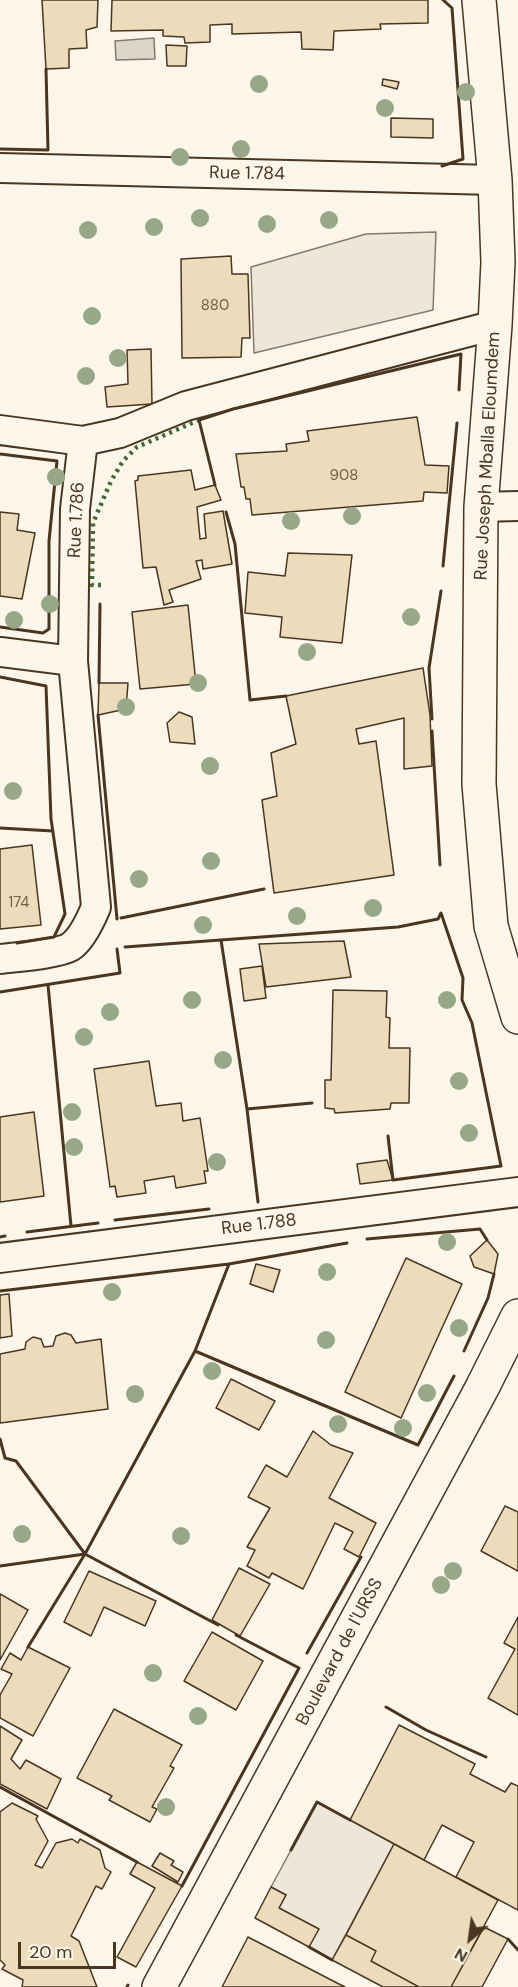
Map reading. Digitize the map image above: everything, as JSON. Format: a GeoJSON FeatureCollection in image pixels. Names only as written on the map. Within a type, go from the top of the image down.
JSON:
{"type":"FeatureCollection","features":[{"type":"Feature","properties":{"kind":"main road","name":"Rue Joseph Mballa Eloumdem"},"geometry":{"type":"LineString","coordinates":[[479,0],[495,180],[498,262],[481,507],[478,784],[490,926],[518,1017]]}},
{"type":"Feature","properties":{"kind":"main road","name":"Boulevard de l'URSS"},"geometry":{"type":"LineString","coordinates":[[159,1987],[482,1389],[518,1316]]}},
{"type":"Feature","properties":{"kind":"street","name":"Rue 1.784"},"geometry":{"type":"LineString","coordinates":[[0,168],[495,180]]}},
{"type":"Feature","properties":{"kind":"street"},"geometry":{"type":"LineString","coordinates":[[0,430],[84,441],[120,433],[186,406],[495,325]]}},
{"type":"Feature","properties":{"kind":"street","name":"Rue 1.786"},"geometry":{"type":"LineString","coordinates":[[0,959],[70,947],[88,925],[96,907],[73,661],[75,509],[84,441]]}},
{"type":"Feature","properties":{"kind":"street"},"geometry":{"type":"LineString","coordinates":[[481,507],[518,506]]}},
{"type":"Feature","properties":{"kind":"street"},"geometry":{"type":"LineString","coordinates":[[0,652],[73,661]]}},
{"type":"Feature","properties":{"kind":"street","name":"Rue 1.788"},"geometry":{"type":"LineString","coordinates":[[0,1258],[518,1192]]}},
{"type":"Feature","properties":{"kind":"shaded area"},"geometry":{"type":"Polygon","coordinates":[[[154,38],[155,59],[116,60],[115,41],[154,38]]]}},
{"type":"Feature","properties":{"kind":"shaded area"},"geometry":{"type":"Polygon","coordinates":[[[436,232],[433,310],[254,353],[251,267],[366,234],[436,232]]]}},
{"type":"Feature","properties":{"kind":"shaded area"},"geometry":{"type":"Polygon","coordinates":[[[317,1802],[394,1844],[332,1960],[309,1947],[318,1929],[279,1908],[286,1895],[271,1887],[317,1802]]]}},
{"type":"Feature","properties":{"kind":"building"},"geometry":{"type":"Polygon","coordinates":[[[42,0],[98,0],[97,27],[86,30],[87,48],[69,49],[69,68],[46,69],[42,0]]]}},
{"type":"Feature","properties":{"kind":"building"},"geometry":{"type":"Polygon","coordinates":[[[112,0],[428,0],[428,23],[380,24],[381,29],[334,31],[333,50],[302,49],[301,32],[232,34],[232,24],[210,25],[210,42],[185,43],[184,37],[163,36],[163,30],[111,31],[112,0]]]}},
{"type":"Feature","properties":{"kind":"building"},"geometry":{"type":"Polygon","coordinates":[[[166,45],[187,46],[186,66],[167,66],[166,45]]]}},
{"type":"Feature","properties":{"kind":"building"},"geometry":{"type":"Polygon","coordinates":[[[383,79],[399,82],[397,89],[382,85],[383,79]]]}},
{"type":"Feature","properties":{"kind":"building"},"geometry":{"type":"Polygon","coordinates":[[[391,118],[433,119],[433,138],[391,137],[391,118]]]}},
{"type":"Feature","properties":{"kind":"building"},"geometry":{"type":"Polygon","coordinates":[[[231,256],[232,274],[248,274],[250,338],[242,338],[241,357],[182,358],[181,259],[231,256]]]}},
{"type":"Feature","properties":{"kind":"building"},"geometry":{"type":"Polygon","coordinates":[[[151,349],[152,404],[107,407],[105,387],[128,384],[127,350],[151,349]]]}},
{"type":"Feature","properties":{"kind":"building"},"geometry":{"type":"Polygon","coordinates":[[[417,417],[425,465],[449,466],[447,493],[424,492],[423,501],[252,515],[250,499],[246,499],[244,487],[241,487],[236,454],[287,451],[286,444],[309,441],[307,431],[417,417]]]}},
{"type":"Feature","properties":{"kind":"building"},"geometry":{"type":"Polygon","coordinates":[[[191,470],[195,490],[215,485],[221,500],[197,507],[200,539],[206,538],[204,514],[223,511],[232,564],[203,569],[202,560],[196,561],[201,579],[169,590],[173,602],[164,605],[156,567],[143,568],[135,481],[138,480],[138,476],[191,470]]]}},
{"type":"Feature","properties":{"kind":"building"},"geometry":{"type":"Polygon","coordinates":[[[0,512],[19,514],[17,530],[35,533],[22,599],[0,596],[0,512]]]}},
{"type":"Feature","properties":{"kind":"building"},"geometry":{"type":"Polygon","coordinates":[[[288,553],[352,555],[342,643],[280,637],[282,617],[245,613],[248,572],[285,576],[288,553]]]}},
{"type":"Feature","properties":{"kind":"building"},"geometry":{"type":"Polygon","coordinates":[[[188,605],[196,684],[140,689],[132,612],[188,605]]]}},
{"type":"Feature","properties":{"kind":"building"},"geometry":{"type":"Polygon","coordinates":[[[423,668],[430,715],[432,766],[404,769],[404,718],[356,729],[359,744],[376,741],[394,875],[274,893],[262,800],[277,796],[271,753],[296,744],[286,696],[423,668]]]}},
{"type":"Feature","properties":{"kind":"building"},"geometry":{"type":"Polygon","coordinates":[[[99,683],[128,683],[126,709],[98,715],[99,683]]]}},
{"type":"Feature","properties":{"kind":"building"},"geometry":{"type":"Polygon","coordinates":[[[179,712],[192,717],[195,744],[170,742],[167,723],[179,712]]]}},
{"type":"Feature","properties":{"kind":"building"},"geometry":{"type":"Polygon","coordinates":[[[32,845],[41,925],[0,929],[0,849],[32,845]]]}},
{"type":"Feature","properties":{"kind":"building"},"geometry":{"type":"Polygon","coordinates":[[[344,941],[351,977],[266,987],[259,944],[344,941]]]}},
{"type":"Feature","properties":{"kind":"building"},"geometry":{"type":"Polygon","coordinates":[[[262,966],[266,998],[244,1001],[240,969],[262,966]]]}},
{"type":"Feature","properties":{"kind":"building"},"geometry":{"type":"Polygon","coordinates":[[[333,990],[387,991],[386,1017],[390,1018],[389,1048],[410,1048],[409,1103],[391,1103],[390,1109],[335,1113],[334,1109],[325,1108],[325,1080],[331,1080],[333,990]]]}},
{"type":"Feature","properties":{"kind":"building"},"geometry":{"type":"Polygon","coordinates":[[[149,1061],[156,1106],[181,1103],[183,1121],[200,1118],[208,1171],[204,1171],[206,1183],[176,1188],[174,1176],[144,1181],[146,1193],[117,1197],[115,1186],[110,1187],[94,1069],[149,1061]]]}},
{"type":"Feature","properties":{"kind":"building"},"geometry":{"type":"Polygon","coordinates":[[[34,1112],[44,1196],[0,1202],[0,1117],[34,1112]]]}},
{"type":"Feature","properties":{"kind":"building"},"geometry":{"type":"Polygon","coordinates":[[[387,1160],[393,1180],[360,1184],[357,1164],[387,1160]]]}},
{"type":"Feature","properties":{"kind":"building"},"geometry":{"type":"Polygon","coordinates":[[[487,1240],[498,1254],[494,1274],[474,1267],[470,1256],[487,1240]]]}},
{"type":"Feature","properties":{"kind":"building"},"geometry":{"type":"Polygon","coordinates":[[[406,1258],[462,1284],[401,1418],[345,1392],[406,1258]]]}},
{"type":"Feature","properties":{"kind":"building"},"geometry":{"type":"Polygon","coordinates":[[[256,1264],[280,1270],[273,1292],[250,1284],[256,1264]]]}},
{"type":"Feature","properties":{"kind":"building"},"geometry":{"type":"Polygon","coordinates":[[[9,1294],[12,1336],[0,1338],[0,1295],[9,1294]]]}},
{"type":"Feature","properties":{"kind":"building"},"geometry":{"type":"Polygon","coordinates":[[[65,1333],[71,1335],[76,1343],[101,1339],[108,1409],[0,1423],[0,1354],[25,1349],[26,1342],[33,1337],[41,1339],[44,1347],[53,1346],[56,1336],[65,1333]]]}},
{"type":"Feature","properties":{"kind":"building"},"geometry":{"type":"Polygon","coordinates":[[[231,1379],[275,1401],[259,1430],[216,1408],[231,1379]]]}},
{"type":"Feature","properties":{"kind":"building"},"geometry":{"type":"Polygon","coordinates":[[[313,1431],[331,1445],[353,1453],[329,1498],[376,1523],[359,1557],[344,1549],[353,1532],[335,1523],[303,1589],[272,1573],[269,1578],[247,1566],[255,1550],[247,1547],[270,1508],[248,1497],[266,1465],[287,1477],[313,1431]]]}},
{"type":"Feature","properties":{"kind":"building"},"geometry":{"type":"Polygon","coordinates":[[[505,1506],[518,1512],[518,1571],[481,1551],[505,1506]]]}},
{"type":"Feature","properties":{"kind":"building"},"geometry":{"type":"Polygon","coordinates":[[[239,1568],[270,1584],[240,1636],[212,1620],[239,1568]]]}},
{"type":"Feature","properties":{"kind":"building"},"geometry":{"type":"Polygon","coordinates":[[[89,1571],[156,1601],[145,1626],[104,1607],[91,1636],[64,1622],[89,1571]]]}},
{"type":"Feature","properties":{"kind":"building"},"geometry":{"type":"Polygon","coordinates":[[[0,1594],[28,1610],[0,1660],[0,1594]]]}},
{"type":"Feature","properties":{"kind":"building"},"geometry":{"type":"Polygon","coordinates":[[[518,1617],[518,1715],[488,1698],[515,1649],[504,1643],[518,1617]]]}},
{"type":"Feature","properties":{"kind":"building"},"geometry":{"type":"Polygon","coordinates":[[[212,1632],[263,1661],[236,1710],[184,1681],[212,1632]]]}},
{"type":"Feature","properties":{"kind":"building"},"geometry":{"type":"Polygon","coordinates":[[[28,1647],[70,1668],[33,1736],[0,1718],[0,1695],[12,1674],[1,1669],[10,1653],[21,1660],[28,1647]]]}},
{"type":"Feature","properties":{"kind":"building"},"geometry":{"type":"Polygon","coordinates":[[[114,1709],[182,1745],[170,1766],[174,1768],[152,1807],[157,1809],[150,1822],[109,1800],[112,1796],[77,1778],[114,1709]]]}},
{"type":"Feature","properties":{"kind":"building"},"geometry":{"type":"Polygon","coordinates":[[[399,1725],[475,1764],[470,1774],[505,1792],[511,1783],[518,1786],[518,1910],[456,1877],[474,1842],[442,1825],[424,1860],[350,1820],[399,1725]]]}},
{"type":"Feature","properties":{"kind":"building"},"geometry":{"type":"Polygon","coordinates":[[[0,1726],[22,1740],[11,1759],[20,1769],[26,1760],[61,1779],[47,1809],[0,1784],[0,1726]]]}},
{"type":"Feature","properties":{"kind":"building"},"geometry":{"type":"Polygon","coordinates":[[[12,1803],[38,1816],[36,1819],[48,1841],[35,1865],[42,1868],[56,1843],[72,1839],[78,1843],[80,1839],[100,1850],[105,1868],[111,1872],[102,1889],[96,1886],[71,1936],[79,1941],[97,1987],[22,1987],[23,1980],[2,1969],[5,1965],[0,1960],[0,1812],[12,1803]]]}},
{"type":"Feature","properties":{"kind":"building"},"geometry":{"type":"Polygon","coordinates":[[[394,1844],[498,1900],[451,1987],[419,1987],[371,1961],[376,1951],[346,1935],[394,1844]]]}},
{"type":"Feature","properties":{"kind":"building"},"geometry":{"type":"Polygon","coordinates":[[[160,1853],[174,1861],[171,1865],[183,1872],[178,1882],[152,1866],[160,1853]]]}},
{"type":"Feature","properties":{"kind":"building"},"geometry":{"type":"Polygon","coordinates":[[[137,1862],[182,1886],[136,1967],[117,1957],[155,1888],[130,1874],[137,1862]]]}},
{"type":"Feature","properties":{"kind":"building"},"geometry":{"type":"Polygon","coordinates":[[[271,1887],[286,1895],[279,1908],[319,1929],[309,1947],[255,1918],[271,1887]]]}},
{"type":"Feature","properties":{"kind":"building"},"geometry":{"type":"Polygon","coordinates":[[[484,1927],[508,1939],[482,1987],[451,1987],[484,1927]]]}},
{"type":"Feature","properties":{"kind":"building"},"geometry":{"type":"Polygon","coordinates":[[[346,1935],[376,1951],[371,1961],[419,1987],[383,1987],[332,1960],[346,1935]]]}},
{"type":"Feature","properties":{"kind":"building"},"geometry":{"type":"Polygon","coordinates":[[[248,1937],[339,1984],[345,1987],[222,1987],[248,1937]]]}},
{"type":"Feature","properties":{"kind":"hedge"},"geometry":{"type":"LineString","coordinates":[[101,585],[92,585],[93,523],[111,481],[123,461],[137,447],[199,420]]}},
{"type":"Feature","properties":{"kind":"wall"},"geometry":{"type":"LineString","coordinates":[[442,166],[463,159],[452,8],[443,0]]}},
{"type":"Feature","properties":{"kind":"wall"},"geometry":{"type":"LineString","coordinates":[[0,149],[48,150],[46,69]]}},
{"type":"Feature","properties":{"kind":"wall"},"geometry":{"type":"LineString","coordinates":[[215,485],[199,420],[233,409],[461,354],[459,390]]}},
{"type":"Feature","properties":{"kind":"wall"},"geometry":{"type":"LineString","coordinates":[[443,566],[457,423]]}},
{"type":"Feature","properties":{"kind":"wall"},"geometry":{"type":"LineString","coordinates":[[0,454],[57,461],[49,541],[49,629],[43,633],[0,627]]}},
{"type":"Feature","properties":{"kind":"wall"},"geometry":{"type":"LineString","coordinates":[[226,512],[235,544],[250,700],[286,696]]}},
{"type":"Feature","properties":{"kind":"wall"},"geometry":{"type":"LineString","coordinates":[[432,719],[429,668],[441,591]]}},
{"type":"Feature","properties":{"kind":"wall"},"geometry":{"type":"LineString","coordinates":[[99,683],[100,604]]}},
{"type":"Feature","properties":{"kind":"wall"},"geometry":{"type":"LineString","coordinates":[[0,677],[46,686],[51,819],[65,914],[54,937],[17,943]]}},
{"type":"Feature","properties":{"kind":"wall"},"geometry":{"type":"LineString","coordinates":[[98,715],[117,919]]}},
{"type":"Feature","properties":{"kind":"wall"},"geometry":{"type":"LineString","coordinates":[[432,731],[440,865]]}},
{"type":"Feature","properties":{"kind":"wall"},"geometry":{"type":"LineString","coordinates":[[0,828],[53,831]]}},
{"type":"Feature","properties":{"kind":"wall"},"geometry":{"type":"LineString","coordinates":[[121,918],[264,889]]}},
{"type":"Feature","properties":{"kind":"wall"},"geometry":{"type":"LineString","coordinates":[[125,947],[398,927],[438,919],[441,913],[463,978],[462,1000],[472,1023],[501,1166],[393,1180],[388,1136]]}},
{"type":"Feature","properties":{"kind":"wall"},"geometry":{"type":"LineString","coordinates":[[221,940],[247,1109],[258,1202]]}},
{"type":"Feature","properties":{"kind":"wall"},"geometry":{"type":"LineString","coordinates":[[0,992],[120,973],[117,949]]}},
{"type":"Feature","properties":{"kind":"wall"},"geometry":{"type":"LineString","coordinates":[[48,985],[71,1226]]}},
{"type":"Feature","properties":{"kind":"wall"},"geometry":{"type":"LineString","coordinates":[[247,1109],[312,1103]]}},
{"type":"Feature","properties":{"kind":"wall"},"geometry":{"type":"LineString","coordinates":[[115,1220],[209,1209]]}},
{"type":"Feature","properties":{"kind":"wall"},"geometry":{"type":"LineString","coordinates":[[27,1232],[98,1223]]}},
{"type":"Feature","properties":{"kind":"wall"},"geometry":{"type":"LineString","coordinates":[[367,1239],[480,1229],[487,1240]]}},
{"type":"Feature","properties":{"kind":"wall"},"geometry":{"type":"LineString","coordinates":[[0,1237],[5,1236]]}},
{"type":"Feature","properties":{"kind":"wall"},"geometry":{"type":"LineString","coordinates":[[0,1291],[229,1264],[347,1243]]}},
{"type":"Feature","properties":{"kind":"wall"},"geometry":{"type":"LineString","coordinates":[[28,1647],[85,1554],[195,1351],[229,1264]]}},
{"type":"Feature","properties":{"kind":"wall"},"geometry":{"type":"LineString","coordinates":[[464,1351],[488,1298],[494,1274]]}},
{"type":"Feature","properties":{"kind":"wall"},"geometry":{"type":"LineString","coordinates":[[195,1351],[418,1445],[454,1376]]}},
{"type":"Feature","properties":{"kind":"wall"},"geometry":{"type":"LineString","coordinates":[[0,1439],[5,1458],[16,1461],[85,1554],[218,1625]]}},
{"type":"Feature","properties":{"kind":"wall"},"geometry":{"type":"LineString","coordinates":[[0,1566],[85,1554]]}},
{"type":"Feature","properties":{"kind":"wall"},"geometry":{"type":"LineString","coordinates":[[307,1653],[361,1557]]}},
{"type":"Feature","properties":{"kind":"wall"},"geometry":{"type":"LineString","coordinates":[[182,1886],[299,1668],[236,1635]]}},
{"type":"Feature","properties":{"kind":"wall"},"geometry":{"type":"LineString","coordinates":[[386,1707],[426,1730],[486,1757]]}},
{"type":"Feature","properties":{"kind":"wall"},"geometry":{"type":"LineString","coordinates":[[0,1787],[137,1862]]}},
{"type":"Feature","properties":{"kind":"wall"},"geometry":{"type":"LineString","coordinates":[[291,1850],[317,1802],[350,1820]]}},
{"type":"Feature","properties":{"kind":"wall"},"geometry":{"type":"LineString","coordinates":[[508,1939],[518,1950]]}},
{"type":"Feature","properties":{"kind":"wall"},"geometry":{"type":"LineString","coordinates":[[309,1947],[332,1960]]}}]}
